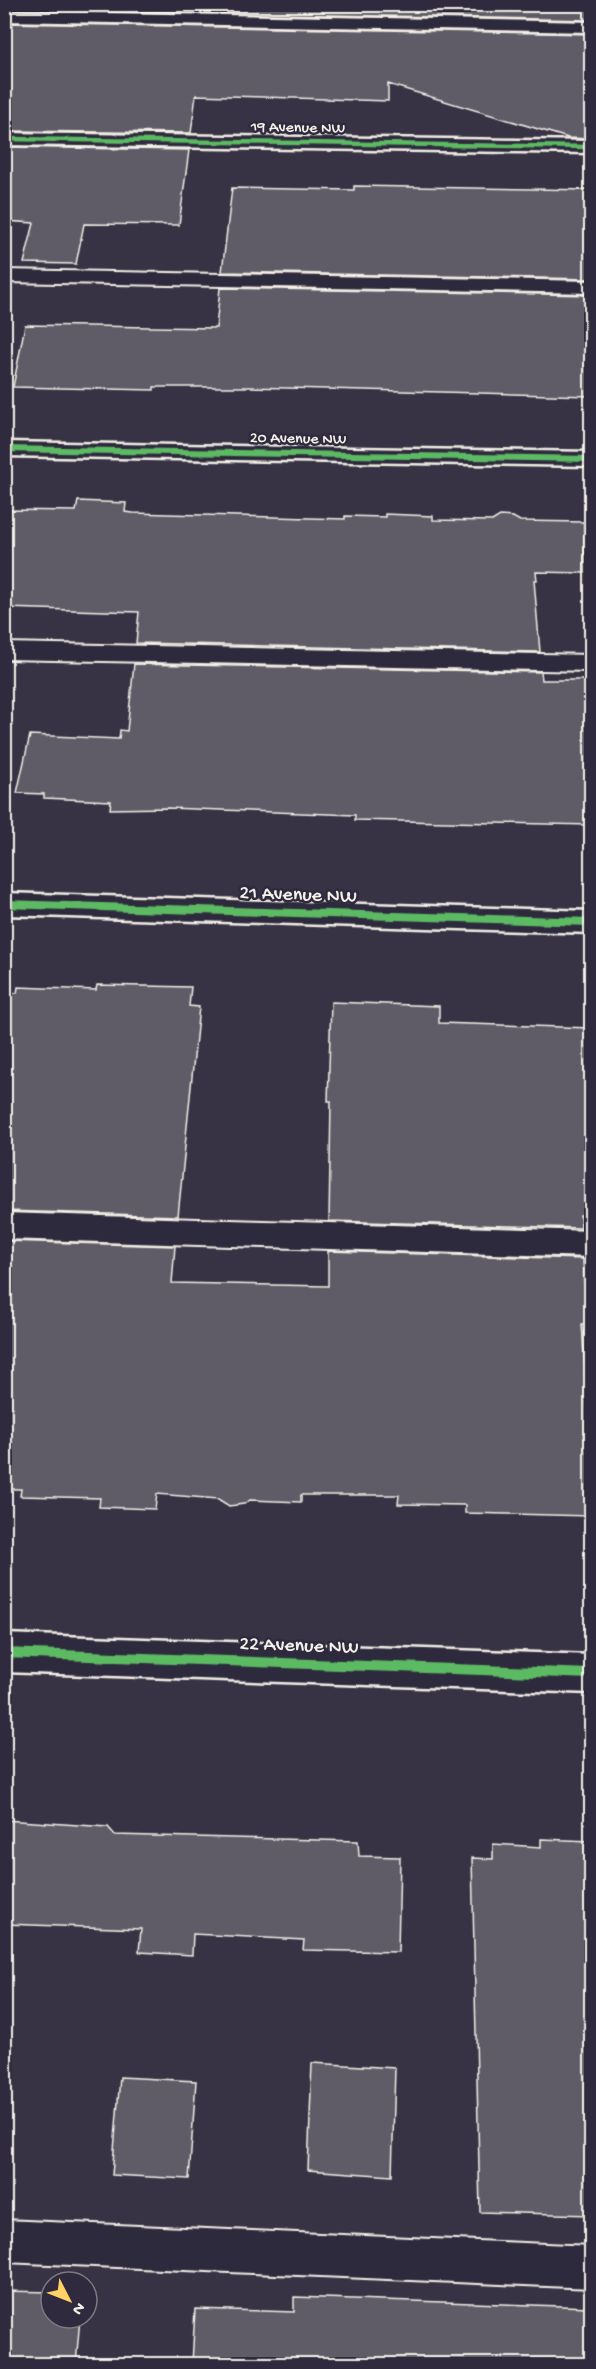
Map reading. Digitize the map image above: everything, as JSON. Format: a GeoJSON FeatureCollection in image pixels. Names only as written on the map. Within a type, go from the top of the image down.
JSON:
{"type":"FeatureCollection","features":[{"type":"Feature","properties":{"kind":"street","name":"19 Avenue NW"},"geometry":{"type":"LineString","coordinates":[[4,138],[591,147]]}},
{"type":"Feature","properties":{"kind":"street","name":"20 Avenue NW"},"geometry":{"type":"LineString","coordinates":[[4,449],[591,459]]}},
{"type":"Feature","properties":{"kind":"street","name":"21 Avenue NW"},"geometry":{"type":"LineString","coordinates":[[4,904],[591,922]]}},
{"type":"Feature","properties":{"kind":"street","name":"22 Avenue NW"},"geometry":{"type":"LineString","coordinates":[[4,1653],[591,1674]]}},
{"type":"Feature","properties":{"kind":"lane"},"geometry":{"type":"LineString","coordinates":[[4,16],[591,27]]}},
{"type":"Feature","properties":{"kind":"lane"},"geometry":{"type":"LineString","coordinates":[[4,276],[591,287]]}},
{"type":"Feature","properties":{"kind":"lane"},"geometry":{"type":"LineString","coordinates":[[4,651],[591,663]]}},
{"type":"Feature","properties":{"kind":"lane"},"geometry":{"type":"LineString","coordinates":[[4,1226],[591,1244]]}},
{"type":"Feature","properties":{"kind":"lane"},"geometry":{"type":"LineString","coordinates":[[4,2241],[591,2267]]}},
{"type":"Feature","properties":{"kind":"building"},"geometry":{"type":"Polygon","coordinates":[[[4,4],[591,4],[591,20],[4,9],[4,4]]]}},
{"type":"Feature","properties":{"kind":"building"},"geometry":{"type":"Polygon","coordinates":[[[4,23],[591,34],[591,139],[568,138],[388,84],[388,101],[196,95],[191,133],[4,131],[4,23]]]}},
{"type":"Feature","properties":{"kind":"building"},"geometry":{"type":"Polygon","coordinates":[[[4,147],[189,150],[179,225],[84,224],[76,264],[24,263],[34,223],[4,221],[4,147]]]}},
{"type":"Feature","properties":{"kind":"building"},"geometry":{"type":"Polygon","coordinates":[[[354,186],[591,190],[591,279],[222,272],[232,188],[354,190],[354,186]]]}},
{"type":"Feature","properties":{"kind":"building"},"geometry":{"type":"Polygon","coordinates":[[[220,288],[591,295],[591,396],[249,387],[154,387],[154,390],[13,387],[25,325],[216,328],[220,288]]]}},
{"type":"Feature","properties":{"kind":"building"},"geometry":{"type":"Polygon","coordinates":[[[78,501],[126,503],[125,512],[133,513],[345,519],[345,516],[385,517],[385,514],[433,516],[433,520],[492,521],[500,516],[513,517],[520,521],[584,522],[585,573],[536,572],[537,580],[534,580],[540,652],[136,643],[139,612],[4,608],[4,510],[76,511],[78,501]]]}},
{"type":"Feature","properties":{"kind":"building"},"geometry":{"type":"Polygon","coordinates":[[[134,664],[541,672],[542,680],[591,680],[591,825],[355,820],[355,815],[167,808],[110,809],[111,801],[44,798],[44,794],[17,793],[30,735],[119,739],[120,730],[127,731],[134,664]]]}},
{"type":"Feature","properties":{"kind":"building"},"geometry":{"type":"Polygon","coordinates":[[[97,985],[191,987],[189,1006],[199,1007],[178,1216],[4,1211],[4,993],[17,993],[18,987],[96,990],[97,985]]]}},
{"type":"Feature","properties":{"kind":"building"},"geometry":{"type":"Polygon","coordinates":[[[331,1002],[439,1006],[439,1023],[591,1028],[591,1215],[580,1215],[581,1228],[329,1221],[331,1101],[328,1101],[331,1002]]]}},
{"type":"Feature","properties":{"kind":"building"},"geometry":{"type":"Polygon","coordinates":[[[4,1241],[175,1246],[172,1283],[328,1286],[328,1251],[583,1259],[587,1324],[582,1324],[591,1458],[591,1516],[465,1513],[465,1505],[398,1504],[399,1495],[301,1495],[301,1502],[250,1500],[244,1504],[229,1506],[218,1499],[157,1494],[155,1509],[99,1507],[100,1498],[20,1496],[21,1489],[4,1489],[4,1241]]]}},
{"type":"Feature","properties":{"kind":"building"},"geometry":{"type":"Polygon","coordinates":[[[4,1820],[108,1827],[115,1835],[358,1841],[359,1856],[400,1857],[398,1952],[303,1950],[304,1940],[193,1934],[192,1955],[139,1952],[141,1929],[4,1924],[4,1820]]]}},
{"type":"Feature","properties":{"kind":"building"},"geometry":{"type":"Polygon","coordinates":[[[541,1839],[591,1841],[591,2215],[480,2212],[472,1858],[493,1859],[493,1844],[541,1847],[541,1839]]]}},
{"type":"Feature","properties":{"kind":"building"},"geometry":{"type":"Polygon","coordinates":[[[312,2063],[395,2068],[392,2176],[308,2170],[312,2063]]]}},
{"type":"Feature","properties":{"kind":"building"},"geometry":{"type":"Polygon","coordinates":[[[120,2077],[196,2081],[189,2179],[112,2175],[120,2077]]]}},
{"type":"Feature","properties":{"kind":"building"},"geometry":{"type":"Polygon","coordinates":[[[4,2291],[39,2292],[39,2330],[79,2330],[76,2364],[4,2364],[4,2291]]]}},
{"type":"Feature","properties":{"kind":"building"},"geometry":{"type":"Polygon","coordinates":[[[294,2297],[591,2307],[591,2364],[192,2364],[195,2309],[294,2312],[294,2297]]]}},
{"type":"Feature","properties":{"kind":"cycle path"},"geometry":{"type":"LineString","coordinates":[[4,139],[592,147]]}},
{"type":"Feature","properties":{"kind":"cycle path"},"geometry":{"type":"LineString","coordinates":[[4,449],[592,459]]}},
{"type":"Feature","properties":{"kind":"cycle path"},"geometry":{"type":"LineString","coordinates":[[4,904],[592,922]]}},
{"type":"Feature","properties":{"kind":"cycle path"},"geometry":{"type":"LineString","coordinates":[[4,1653],[592,1674]]}}]}
